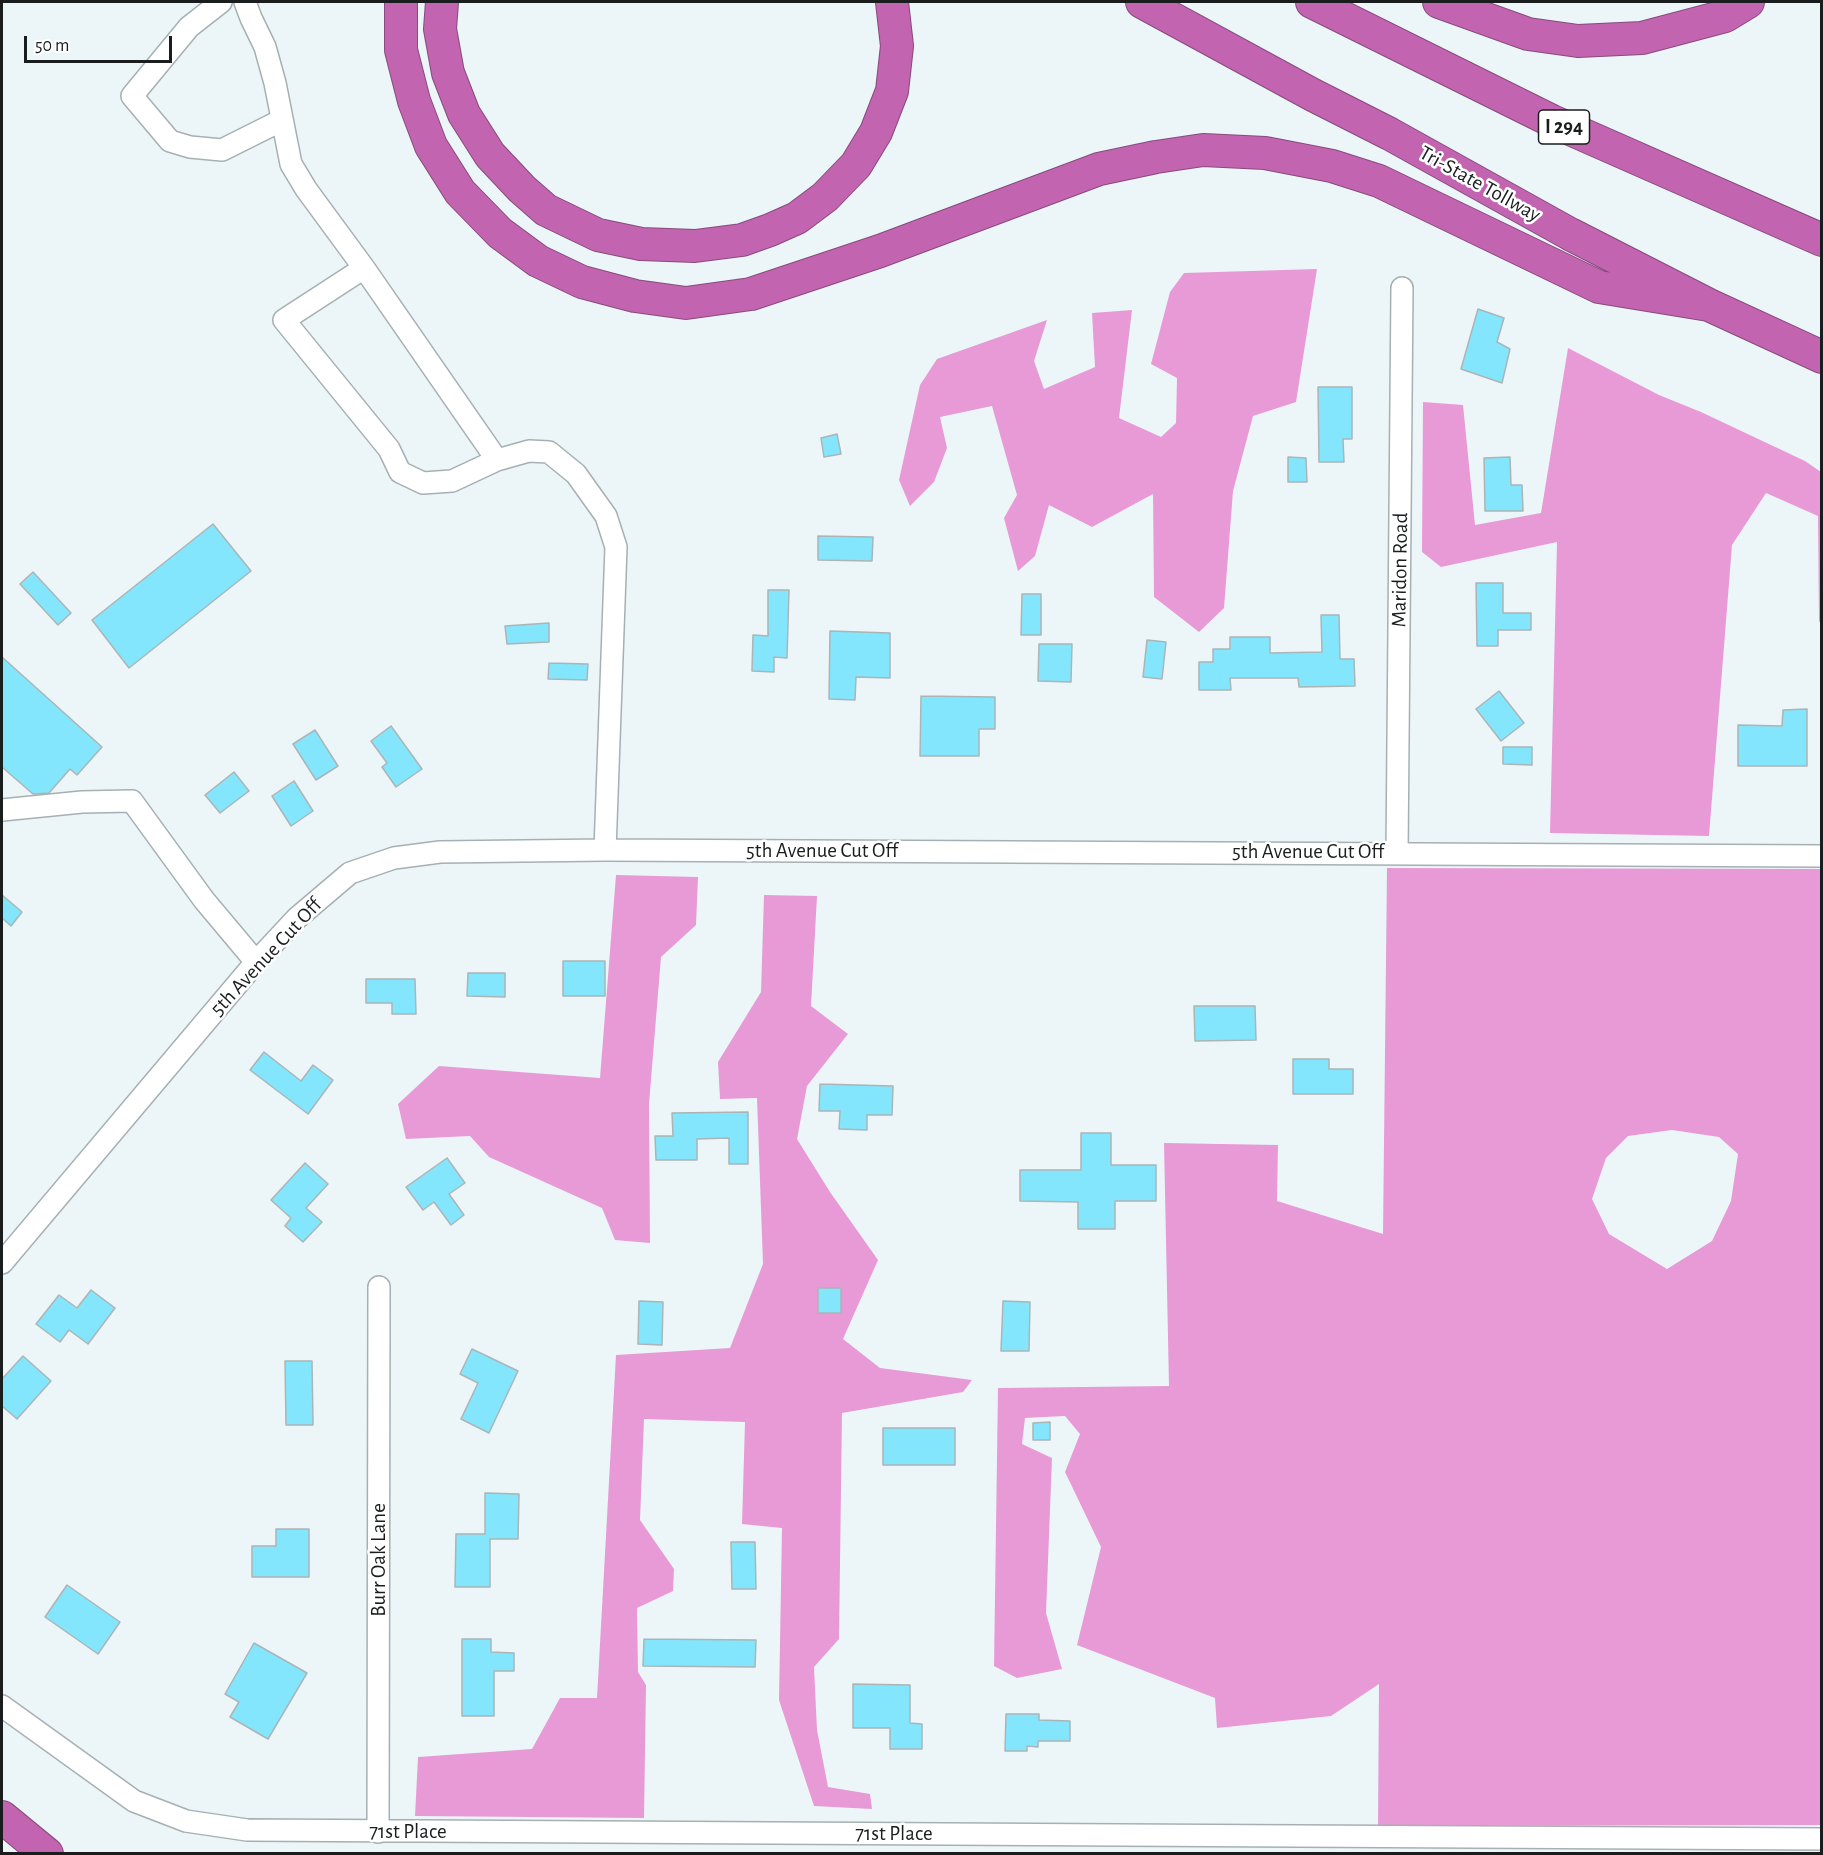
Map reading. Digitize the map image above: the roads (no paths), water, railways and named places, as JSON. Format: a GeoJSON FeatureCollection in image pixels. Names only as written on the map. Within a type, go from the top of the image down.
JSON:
{"type":"FeatureCollection","features":[{"type":"Feature","properties":{"kind":"highway"},"geometry":{"type":"LineString","coordinates":[[401,2],[401,50],[414,101],[431,146],[460,192],[500,233],[538,261],[582,282],[635,296],[686,303],[751,294],[880,251],[1099,169],[1203,150],[1265,153],[1332,166],[1379,181],[1599,287],[1709,304]]}},
{"type":"Feature","properties":{"kind":"highway"},"geometry":{"type":"LineString","coordinates":[[442,2],[441,29],[448,73],[464,114],[490,155],[522,189],[546,210],[598,235],[641,244],[695,246],[742,240],[797,218],[825,197],[856,165],[876,132],[892,91],[897,46],[892,2]]}},
{"type":"Feature","properties":{"kind":"highway","name":"Tri-State Tollway"},"geometry":{"type":"LineString","coordinates":[[1142,2],[1390,134],[1570,234],[1821,357]]}},
{"type":"Feature","properties":{"kind":"highway","name":"I 294"},"geometry":{"type":"LineString","coordinates":[[1312,2],[1552,122],[1821,240]]}},
{"type":"Feature","properties":{"kind":"highway"},"geometry":{"type":"LineString","coordinates":[[1439,2],[1528,34],[1578,41],[1642,38],[1725,16],[1749,2]]}},
{"type":"Feature","properties":{"kind":"highway"},"geometry":{"type":"LineString","coordinates":[[2,1817],[47,1854]]}},
{"type":"Feature","properties":{"kind":"street"},"geometry":{"type":"LineString","coordinates":[[221,2],[189,27],[132,96],[170,141],[190,147],[222,150],[282,120]]}},
{"type":"Feature","properties":{"kind":"street"},"geometry":{"type":"LineString","coordinates":[[245,2],[265,47],[275,83],[291,164],[306,189],[364,268],[497,460]]}},
{"type":"Feature","properties":{"kind":"street"},"geometry":{"type":"LineString","coordinates":[[364,268],[284,320],[389,449],[400,472],[423,483],[452,481],[497,460],[529,451],[549,452],[576,474],[606,516],[616,547],[604,850]]}},
{"type":"Feature","properties":{"kind":"street","name":"Maridon Road"},"geometry":{"type":"LineString","coordinates":[[1397,853],[1402,288]]}},
{"type":"Feature","properties":{"kind":"street"},"geometry":{"type":"LineString","coordinates":[[2,810],[82,802],[132,801],[204,900],[256,962]]}},
{"type":"Feature","properties":{"kind":"street","name":"5th Avenue Cut Off"},"geometry":{"type":"LineString","coordinates":[[2,1263],[256,962],[297,918],[350,873],[393,858],[440,852],[604,850],[1821,856]]}},
{"type":"Feature","properties":{"kind":"street","name":"Burr Oak Lane"},"geometry":{"type":"LineString","coordinates":[[378,1832],[379,1287]]}},
{"type":"Feature","properties":{"kind":"street","name":"71st Place"},"geometry":{"type":"LineString","coordinates":[[2,1706],[134,1801],[186,1821],[247,1830],[1821,1839]]}}]}
